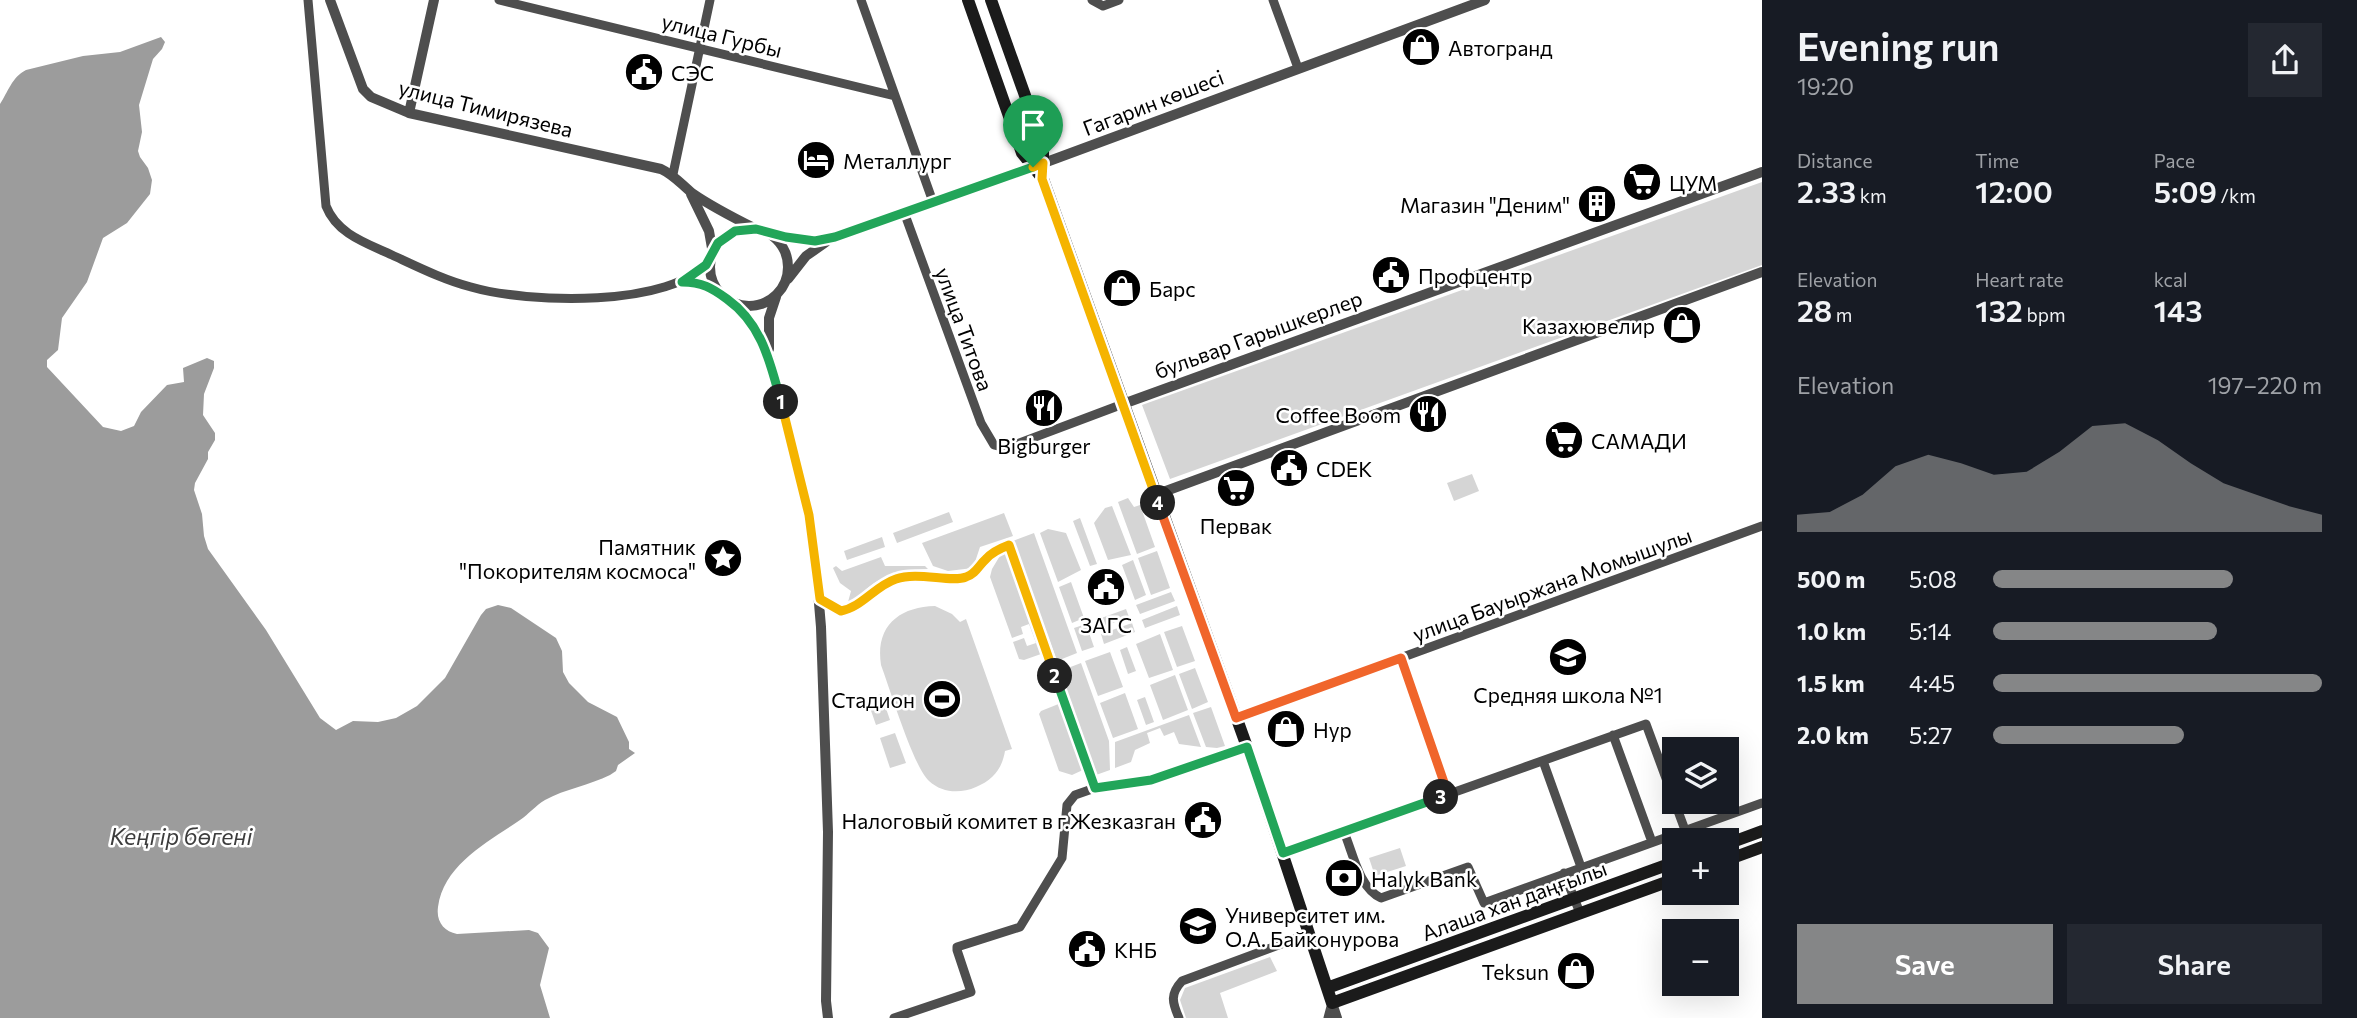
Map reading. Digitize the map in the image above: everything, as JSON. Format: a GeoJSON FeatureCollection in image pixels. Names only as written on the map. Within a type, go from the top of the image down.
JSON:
{"type":"FeatureCollection","features":[{"type":"Feature","properties":{"kind":"main road"},"geometry":{"type":"LineString","coordinates":[[968,0],[1022,153],[1038,165]]}},
{"type":"Feature","properties":{"kind":"main road"},"geometry":{"type":"LineString","coordinates":[[991,0],[1043,146],[1038,165],[1042,179],[1247,747],[1332,1003]]}},
{"type":"Feature","properties":{"kind":"main road"},"geometry":{"type":"LineString","coordinates":[[1739,840],[1762,831]]}},
{"type":"Feature","properties":{"kind":"main road"},"geometry":{"type":"LineString","coordinates":[[1739,856],[1762,847]]}},
{"type":"Feature","properties":{"kind":"main road","name":"Алаша хан даңғылы"},"geometry":{"type":"LineString","coordinates":[[1326,988],[1662,867]]}},
{"type":"Feature","properties":{"kind":"main road","name":"Алаша хан даңғылы"},"geometry":{"type":"LineString","coordinates":[[1332,1003],[1662,883]]}},
{"type":"Feature","properties":{"kind":"street"},"geometry":{"type":"LineString","coordinates":[[308,0],[326,206],[336,225],[348,233],[414,265],[471,287],[531,298],[601,298],[682,282],[700,271],[718,243],[729,234],[742,229],[756,229]]}},
{"type":"Feature","properties":{"kind":"street","name":"улица Тимирязева"},"geometry":{"type":"LineString","coordinates":[[330,0],[363,89],[371,97],[409,113],[643,164],[673,174],[690,191]]}},
{"type":"Feature","properties":{"kind":"street"},"geometry":{"type":"LineString","coordinates":[[409,113],[434,0]]}},
{"type":"Feature","properties":{"kind":"street","name":"улица Гурбы"},"geometry":{"type":"LineString","coordinates":[[499,0],[895,96]]}},
{"type":"Feature","properties":{"kind":"street"},"geometry":{"type":"LineString","coordinates":[[673,174],[710,0]]}},
{"type":"Feature","properties":{"kind":"street"},"geometry":{"type":"LineString","coordinates":[[861,0],[933,202]]}},
{"type":"Feature","properties":{"kind":"street"},"geometry":{"type":"LineString","coordinates":[[1092,0],[1103,6],[1119,0]]}},
{"type":"Feature","properties":{"kind":"street"},"geometry":{"type":"LineString","coordinates":[[1273,0],[1298,68]]}},
{"type":"Feature","properties":{"kind":"street","name":"Гагарин көшесі"},"geometry":{"type":"LineString","coordinates":[[835,237],[1485,0]]}},
{"type":"Feature","properties":{"kind":"street","name":"бульвар Гарышкерлер"},"geometry":{"type":"LineString","coordinates":[[1123,404],[1762,172]]}},
{"type":"Feature","properties":{"kind":"street"},"geometry":{"type":"LineString","coordinates":[[690,191],[709,232],[711,274],[718,290]]}},
{"type":"Feature","properties":{"kind":"street"},"geometry":{"type":"LineString","coordinates":[[690,191],[715,207],[768,233],[815,241],[835,237]]}},
{"type":"Feature","properties":{"kind":"street","name":"улица Титова"},"geometry":{"type":"LineString","coordinates":[[904,212],[981,423],[994,445],[1006,448],[1123,404]]}},
{"type":"Feature","properties":{"kind":"street"},"geometry":{"type":"LineString","coordinates":[[768,233],[775,237],[785,251],[788,267],[785,282]]}},
{"type":"Feature","properties":{"kind":"street"},"geometry":{"type":"LineString","coordinates":[[828,1018],[828,832],[820,599],[809,515],[770,359],[769,318],[777,294],[806,256],[835,237]]}},
{"type":"Feature","properties":{"kind":"street"},"geometry":{"type":"LineString","coordinates":[[1155,495],[1762,272]]}},
{"type":"Feature","properties":{"kind":"street"},"geometry":{"type":"LineString","coordinates":[[682,282],[699,283],[718,290],[751,323],[770,359]]}},
{"type":"Feature","properties":{"kind":"street"},"geometry":{"type":"LineString","coordinates":[[731,302],[755,306],[777,294]]}},
{"type":"Feature","properties":{"kind":"street","name":"улица Бауыржана Момышулы"},"geometry":{"type":"LineString","coordinates":[[1236,718],[1762,526]]}},
{"type":"Feature","properties":{"kind":"street"},"geometry":{"type":"LineString","coordinates":[[820,599],[841,611],[853,609],[863,599],[897,578],[926,575],[958,579],[968,577],[980,568],[985,559],[1009,545],[1095,788]]}},
{"type":"Feature","properties":{"kind":"street"},"geometry":{"type":"LineString","coordinates":[[1401,658],[1448,794]]}},
{"type":"Feature","properties":{"kind":"street"},"geometry":{"type":"LineString","coordinates":[[1283,853],[1646,724],[1684,828]]}},
{"type":"Feature","properties":{"kind":"street"},"geometry":{"type":"LineString","coordinates":[[1613,735],[1652,842]]}},
{"type":"Feature","properties":{"kind":"street"},"geometry":{"type":"LineString","coordinates":[[894,1018],[971,992],[957,947],[1020,927],[1062,858],[1067,806],[1074,795],[1095,788],[1151,780],[1247,747]]}},
{"type":"Feature","properties":{"kind":"street"},"geometry":{"type":"LineString","coordinates":[[1543,761],[1581,867]]}},
{"type":"Feature","properties":{"kind":"street"},"geometry":{"type":"LineString","coordinates":[[1691,828],[1762,803]]}},
{"type":"Feature","properties":{"kind":"street"},"geometry":{"type":"LineString","coordinates":[[1344,832],[1369,890],[1381,898],[1468,867],[1484,903],[1662,838]]}},
{"type":"Feature","properties":{"kind":"street"},"geometry":{"type":"LineString","coordinates":[[1564,873],[1580,912]]}},
{"type":"Feature","properties":{"kind":"street"},"geometry":{"type":"LineString","coordinates":[[1179,1018],[1172,1001],[1174,989],[1182,981],[1308,934]]}},
{"type":"Feature","properties":{"kind":"street"},"geometry":{"type":"LineString","coordinates":[[1328,1018],[1332,1003]]}},
{"type":"Feature","properties":{"kind":"street"},"geometry":{"type":"LineString","coordinates":[[1332,1003],[1337,1018]]}},
{"type":"Feature","properties":{"kind":"shaded area"},"geometry":{"type":"Polygon","coordinates":[[[1762,182],[1762,265],[1170,479],[1142,405],[1762,182]]]}},
{"type":"Feature","properties":{"kind":"shaded area"},"geometry":{"type":"Polygon","coordinates":[[[1472,474],[1479,491],[1454,501],[1447,483],[1472,474]]]}},
{"type":"Feature","properties":{"kind":"shaded area"},"geometry":{"type":"Polygon","coordinates":[[[1128,498],[1134,507],[1140,505],[1155,547],[1137,554],[1118,502],[1128,498]]]}},
{"type":"Feature","properties":{"kind":"shaded area"},"geometry":{"type":"Polygon","coordinates":[[[1112,506],[1131,555],[1108,560],[1094,523],[1105,508],[1112,506]]]}},
{"type":"Feature","properties":{"kind":"shaded area"},"geometry":{"type":"Polygon","coordinates":[[[949,512],[953,522],[897,543],[893,533],[949,512]]]}},
{"type":"Feature","properties":{"kind":"shaded area"},"geometry":{"type":"Polygon","coordinates":[[[1004,513],[1013,536],[980,547],[973,568],[948,571],[933,566],[922,543],[1004,513]]]}},
{"type":"Feature","properties":{"kind":"shaded area"},"geometry":{"type":"Polygon","coordinates":[[[1080,518],[1097,564],[1090,566],[1073,521],[1080,518]]]}},
{"type":"Feature","properties":{"kind":"shaded area"},"geometry":{"type":"Polygon","coordinates":[[[1048,529],[1066,533],[1081,570],[1058,582],[1040,533],[1048,529]]]}},
{"type":"Feature","properties":{"kind":"shaded area"},"geometry":{"type":"Polygon","coordinates":[[[1034,533],[1077,653],[1057,661],[1013,541],[1034,533]]]}},
{"type":"Feature","properties":{"kind":"shaded area"},"geometry":{"type":"Polygon","coordinates":[[[882,537],[885,547],[847,560],[844,551],[882,537]]]}},
{"type":"Feature","properties":{"kind":"shaded area"},"geometry":{"type":"Polygon","coordinates":[[[1004,549],[1043,651],[1024,660],[1019,659],[1013,642],[1024,638],[1027,646],[1036,643],[1029,624],[1021,627],[1023,634],[1012,638],[990,577],[1004,549]]]}},
{"type":"Feature","properties":{"kind":"shaded area"},"geometry":{"type":"Polygon","coordinates":[[[1157,551],[1170,588],[1151,595],[1138,558],[1157,551]]]}},
{"type":"Feature","properties":{"kind":"shaded area"},"geometry":{"type":"Polygon","coordinates":[[[881,557],[885,566],[925,566],[928,569],[887,576],[870,586],[855,602],[848,602],[851,591],[840,583],[833,568],[836,566],[842,571],[881,557]]]}},
{"type":"Feature","properties":{"kind":"shaded area"},"geometry":{"type":"Polygon","coordinates":[[[1133,560],[1146,595],[1135,600],[1122,565],[1133,560]]]}},
{"type":"Feature","properties":{"kind":"shaded area"},"geometry":{"type":"Polygon","coordinates":[[[1071,582],[1084,618],[1072,623],[1059,587],[1071,582]]]}},
{"type":"Feature","properties":{"kind":"shaded area"},"geometry":{"type":"Polygon","coordinates":[[[1171,592],[1175,601],[1140,614],[1136,605],[1171,592]]]}},
{"type":"Feature","properties":{"kind":"shaded area"},"geometry":{"type":"Polygon","coordinates":[[[935,606],[952,614],[960,622],[966,619],[1012,749],[1005,751],[1002,763],[992,777],[964,791],[940,788],[923,773],[909,744],[881,665],[882,639],[892,621],[911,610],[935,606]]]}},
{"type":"Feature","properties":{"kind":"shaded area"},"geometry":{"type":"Polygon","coordinates":[[[1177,606],[1180,615],[1145,628],[1142,620],[1177,606]]]}},
{"type":"Feature","properties":{"kind":"shaded area"},"geometry":{"type":"Polygon","coordinates":[[[1126,609],[1129,617],[1099,628],[1096,620],[1126,609]]]}},
{"type":"Feature","properties":{"kind":"shaded area"},"geometry":{"type":"Polygon","coordinates":[[[1132,623],[1135,632],[1104,644],[1101,634],[1132,623]]]}},
{"type":"Feature","properties":{"kind":"shaded area"},"geometry":{"type":"Polygon","coordinates":[[[1086,624],[1094,647],[1082,651],[1074,628],[1086,624]]]}},
{"type":"Feature","properties":{"kind":"shaded area"},"geometry":{"type":"Polygon","coordinates":[[[1182,626],[1195,661],[1177,667],[1164,632],[1182,626]]]}},
{"type":"Feature","properties":{"kind":"shaded area"},"geometry":{"type":"Polygon","coordinates":[[[1160,634],[1173,670],[1149,678],[1136,644],[1160,634]]]}},
{"type":"Feature","properties":{"kind":"shaded area"},"geometry":{"type":"Polygon","coordinates":[[[1127,647],[1136,671],[1128,674],[1120,650],[1127,647]]]}},
{"type":"Feature","properties":{"kind":"shaded area"},"geometry":{"type":"Polygon","coordinates":[[[1110,652],[1123,687],[1098,696],[1085,661],[1110,652]]]}},
{"type":"Feature","properties":{"kind":"shaded area"},"geometry":{"type":"Polygon","coordinates":[[[1081,663],[1109,741],[1110,770],[1096,775],[1093,773],[1058,673],[1072,706],[1060,671],[1081,663]]]}},
{"type":"Feature","properties":{"kind":"shaded area"},"geometry":{"type":"Polygon","coordinates":[[[1195,668],[1208,702],[1192,709],[1179,674],[1195,668]]]}},
{"type":"Feature","properties":{"kind":"shaded area"},"geometry":{"type":"Polygon","coordinates":[[[1175,675],[1188,710],[1163,720],[1150,685],[1175,675]]]}},
{"type":"Feature","properties":{"kind":"shaded area"},"geometry":{"type":"Polygon","coordinates":[[[1125,693],[1138,729],[1113,738],[1100,703],[1125,693]]]}},
{"type":"Feature","properties":{"kind":"shaded area"},"geometry":{"type":"Polygon","coordinates":[[[881,694],[890,720],[876,725],[867,699],[881,694]]]}},
{"type":"Feature","properties":{"kind":"shaded area"},"geometry":{"type":"Polygon","coordinates":[[[1145,697],[1154,722],[1146,725],[1137,700],[1145,697]]]}},
{"type":"Feature","properties":{"kind":"shaded area"},"geometry":{"type":"Polygon","coordinates":[[[1061,703],[1085,769],[1072,775],[1059,771],[1039,714],[1061,703]]]}},
{"type":"Feature","properties":{"kind":"shaded area"},"geometry":{"type":"Polygon","coordinates":[[[1211,707],[1225,746],[1217,748],[1206,747],[1193,713],[1211,707]]]}},
{"type":"Feature","properties":{"kind":"shaded area"},"geometry":{"type":"Polygon","coordinates":[[[1189,715],[1201,747],[1179,744],[1174,732],[1164,736],[1160,728],[1147,733],[1150,743],[1135,750],[1131,762],[1115,768],[1115,742],[1189,715]]]}},
{"type":"Feature","properties":{"kind":"shaded area"},"geometry":{"type":"Polygon","coordinates":[[[895,733],[906,763],[890,768],[880,738],[895,733]]]}},
{"type":"Feature","properties":{"kind":"shaded area"},"geometry":{"type":"Polygon","coordinates":[[[1400,848],[1406,866],[1375,876],[1369,858],[1400,848]]]}},
{"type":"Feature","properties":{"kind":"shaded area"},"geometry":{"type":"Polygon","coordinates":[[[1270,957],[1277,971],[1220,993],[1228,1018],[1186,1018],[1180,1000],[1185,988],[1270,957]]]}},
{"type":"Feature","properties":{"kind":"water","name":"Кеңгір бөгені"},"geometry":{"type":"Polygon","coordinates":[[[161,37],[165,42],[153,59],[139,105],[142,132],[138,151],[152,180],[150,194],[127,223],[103,238],[87,282],[62,318],[58,350],[47,360],[47,367],[103,427],[121,431],[134,426],[141,412],[167,385],[184,382],[183,368],[207,358],[214,361],[204,394],[203,415],[215,433],[215,440],[194,490],[202,514],[208,549],[266,630],[320,718],[336,730],[353,721],[378,722],[396,718],[417,706],[445,678],[486,609],[498,605],[511,608],[556,638],[562,651],[563,672],[569,683],[588,702],[617,717],[629,742],[629,749],[635,753],[618,765],[616,771],[610,775],[545,800],[469,856],[449,878],[438,907],[438,917],[442,925],[457,934],[529,930],[538,933],[549,948],[540,985],[550,1018],[0,1018],[0,104],[14,81],[26,70],[83,56],[120,52],[161,37]]]}},
{"type":"Feature","properties":{"kind":"place","name":"Автогранд"},"geometry":{"type":"Point","coordinates":[1421,47]}},
{"type":"Feature","properties":{"kind":"place","name":"СЭС"},"geometry":{"type":"Point","coordinates":[644,72]}},
{"type":"Feature","properties":{"kind":"place","name":"Металлург"},"geometry":{"type":"Point","coordinates":[816,160]}},
{"type":"Feature","properties":{"kind":"place","name":"ЦУМ"},"geometry":{"type":"Point","coordinates":[1642,182]}},
{"type":"Feature","properties":{"kind":"place","name":"Магазин \"Деним\""},"geometry":{"type":"Point","coordinates":[1597,204]}},
{"type":"Feature","properties":{"kind":"place","name":"Профцентр"},"geometry":{"type":"Point","coordinates":[1391,275]}},
{"type":"Feature","properties":{"kind":"place","name":"Барс"},"geometry":{"type":"Point","coordinates":[1122,288]}},
{"type":"Feature","properties":{"kind":"place","name":"Казахювелир"},"geometry":{"type":"Point","coordinates":[1682,325]}},
{"type":"Feature","properties":{"kind":"place","name":"Bigburger"},"geometry":{"type":"Point","coordinates":[1044,408]}},
{"type":"Feature","properties":{"kind":"place","name":"Coffee Boom"},"geometry":{"type":"Point","coordinates":[1428,414]}},
{"type":"Feature","properties":{"kind":"place","name":"САМАДИ"},"geometry":{"type":"Point","coordinates":[1564,440]}},
{"type":"Feature","properties":{"kind":"place","name":"CDEK"},"geometry":{"type":"Point","coordinates":[1289,468]}},
{"type":"Feature","properties":{"kind":"place","name":"Первак"},"geometry":{"type":"Point","coordinates":[1236,488]}},
{"type":"Feature","properties":{"kind":"place","name":"Памятник \"Покорителям космоса\""},"geometry":{"type":"Point","coordinates":[723,558]}},
{"type":"Feature","properties":{"kind":"place","name":"ЗАГС"},"geometry":{"type":"Point","coordinates":[1106,587]}},
{"type":"Feature","properties":{"kind":"place","name":"Средняя школа №1"},"geometry":{"type":"Point","coordinates":[1568,657]}},
{"type":"Feature","properties":{"kind":"place","name":"Стадион"},"geometry":{"type":"Point","coordinates":[942,699]}},
{"type":"Feature","properties":{"kind":"place","name":"Нур"},"geometry":{"type":"Point","coordinates":[1286,729]}},
{"type":"Feature","properties":{"kind":"place","name":"Налоговый комитет в г.Жезказган"},"geometry":{"type":"Point","coordinates":[1203,820]}},
{"type":"Feature","properties":{"kind":"place","name":"Halyk Bank"},"geometry":{"type":"Point","coordinates":[1344,878]}},
{"type":"Feature","properties":{"kind":"place","name":"Университет им. О.А. Байконурова"},"geometry":{"type":"Point","coordinates":[1198,926]}},
{"type":"Feature","properties":{"kind":"place","name":"КНБ"},"geometry":{"type":"Point","coordinates":[1087,949]}},
{"type":"Feature","properties":{"kind":"place","name":"Teksun"},"geometry":{"type":"Point","coordinates":[1576,971]}},
{"type":"Feature","properties":{"kind":"route"},"geometry":{"type":"LineString","coordinates":[[1043,163],[1042,179],[1236,718],[1401,658],[1448,794],[1283,853],[1247,747],[1151,780],[1095,788],[1009,545],[985,559],[980,568],[968,577],[958,579],[926,575],[897,578],[863,599],[853,609],[841,611],[820,599],[809,515],[764,343],[751,323],[718,290],[699,283],[682,282],[700,271],[711,259],[718,243],[735,231],[749,228],[815,241],[835,237],[1033,167],[1043,163]]}}]}
